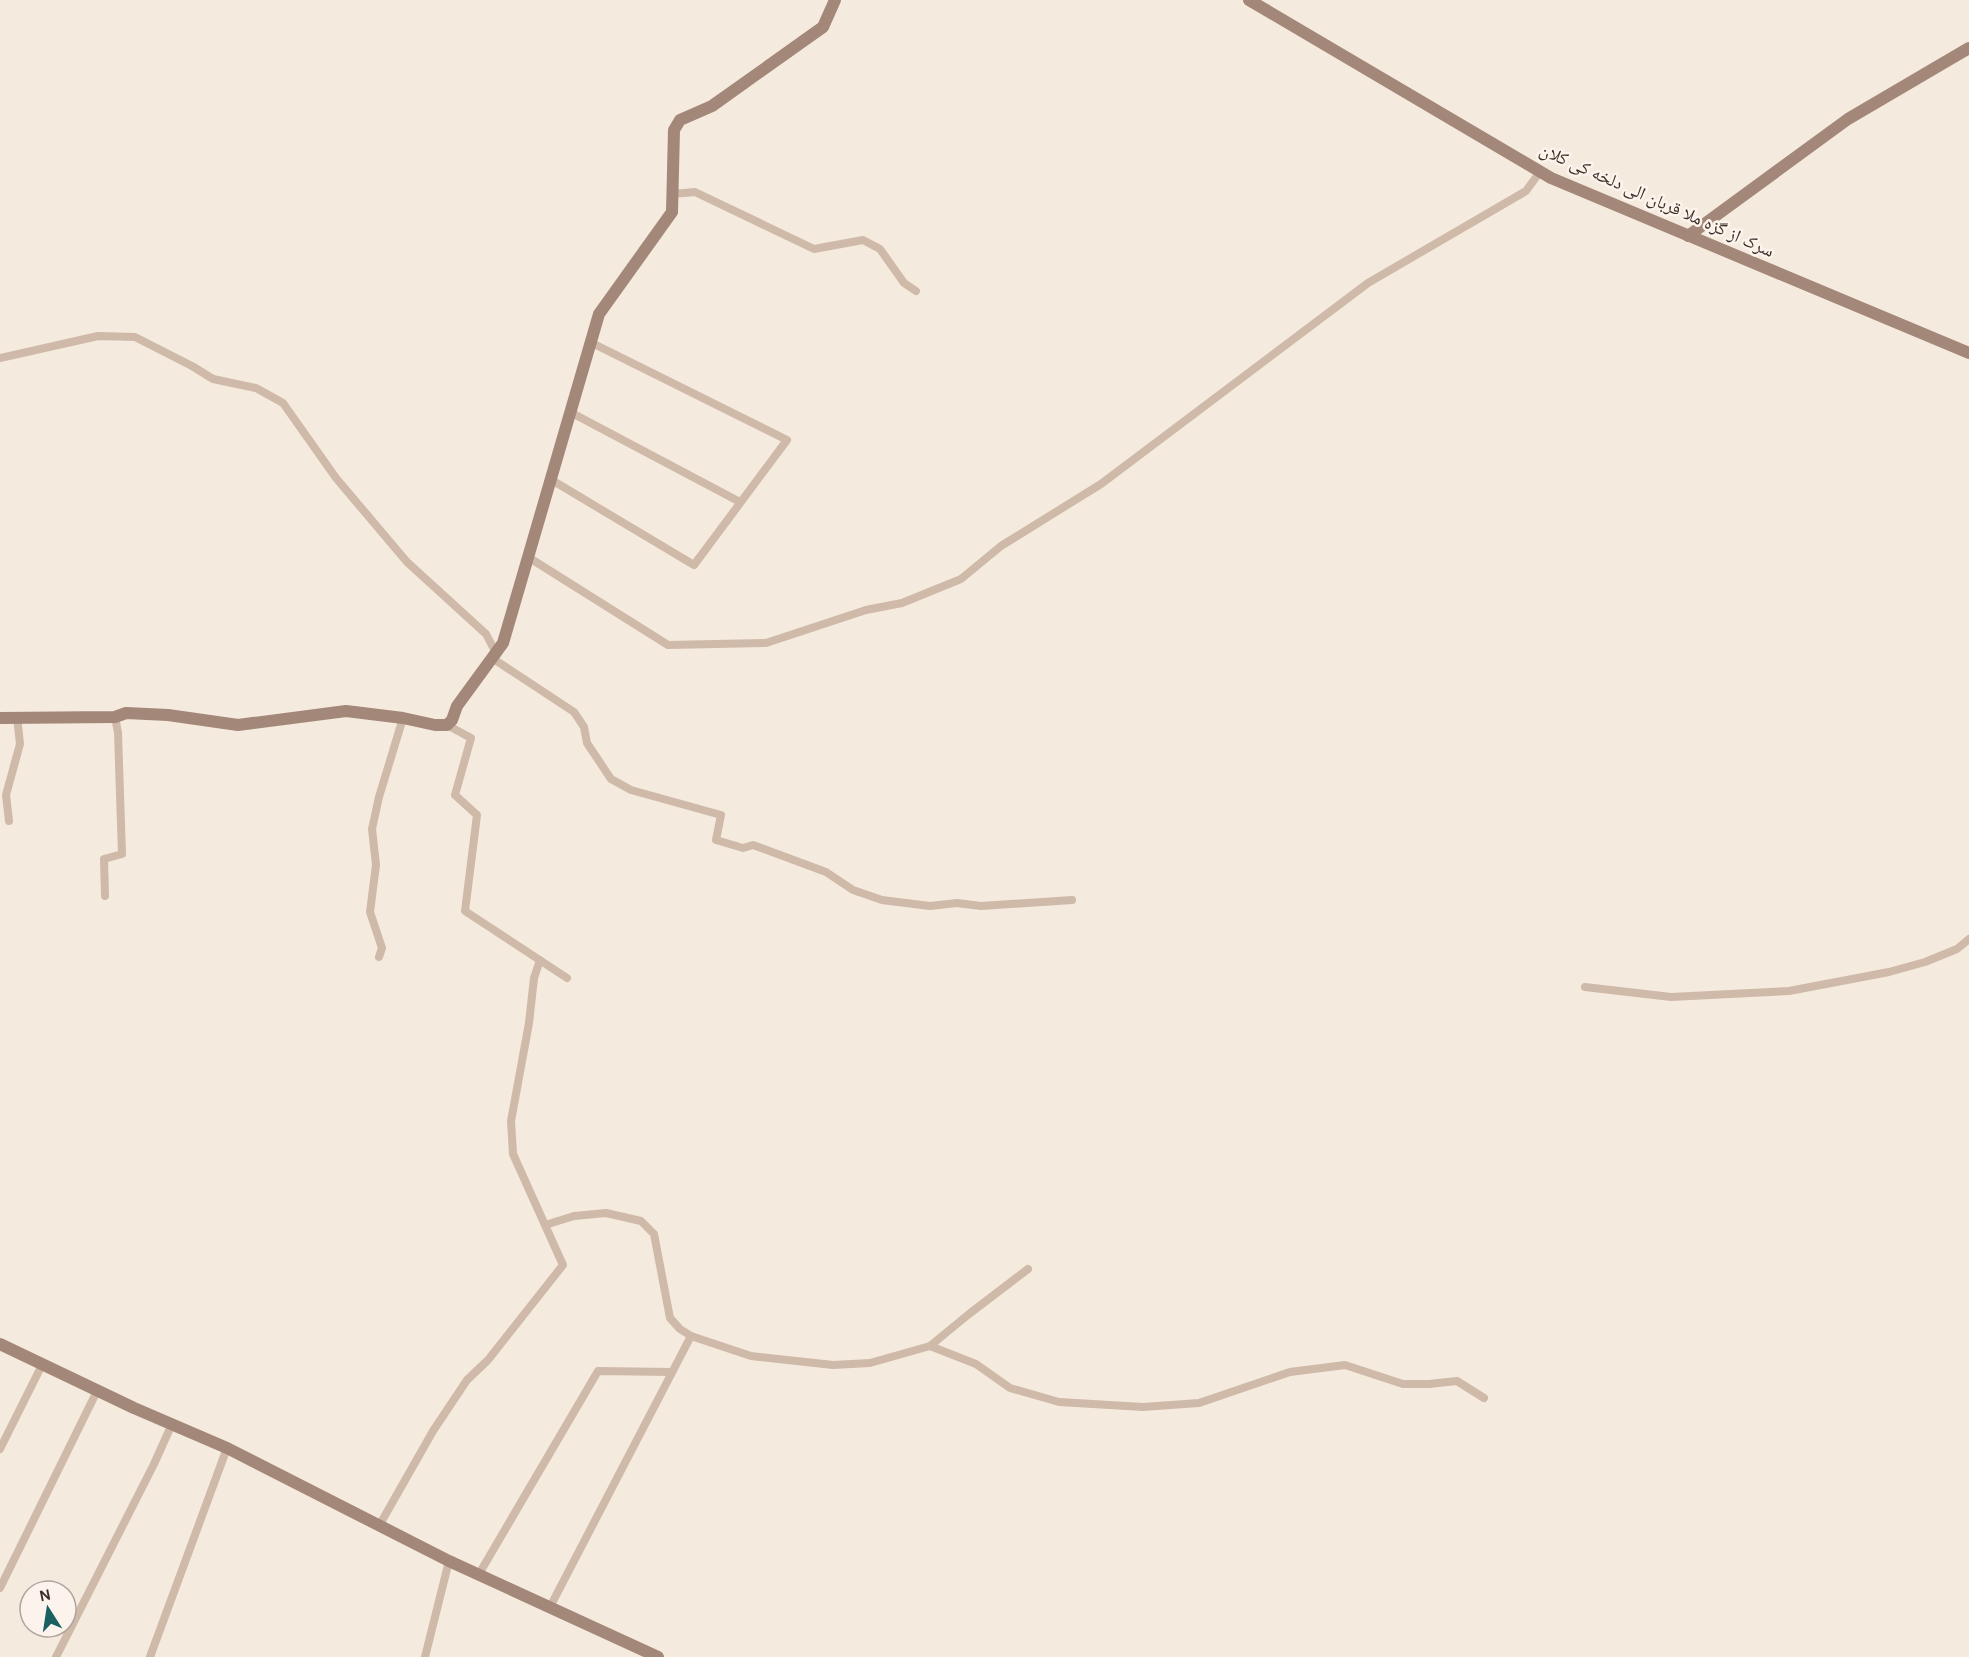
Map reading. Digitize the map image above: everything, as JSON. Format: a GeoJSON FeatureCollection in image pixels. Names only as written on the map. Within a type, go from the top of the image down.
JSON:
{"type":"FeatureCollection","features":[{"type":"Feature","properties":{"kind":"street"},"geometry":{"type":"LineString","coordinates":[[447,725],[452,720],[462,698],[502,643],[599,314],[672,212],[674,130],[680,120],[712,106],[823,27],[835,0]]}},
{"type":"Feature","properties":{"kind":"street","name":"سرک از گزه ملا قربان الی دلخه کی کلان"},"geometry":{"type":"LineString","coordinates":[[1249,0],[1551,178],[1969,353]]}},
{"type":"Feature","properties":{"kind":"street"},"geometry":{"type":"LineString","coordinates":[[1688,236],[1866,108],[1969,48]]}},
{"type":"Feature","properties":{"kind":"street"},"geometry":{"type":"LineString","coordinates":[[528,557],[668,645],[766,643],[866,610],[902,603],[961,579],[1001,546],[1101,484],[1368,283],[1526,191],[1540,171]]}},
{"type":"Feature","properties":{"kind":"street"},"geometry":{"type":"LineString","coordinates":[[672,194],[695,192],[814,249],[863,240],[880,249],[904,283],[916,291]]}},
{"type":"Feature","properties":{"kind":"street"},"geometry":{"type":"LineString","coordinates":[[0,358],[98,336],[135,337],[213,379],[256,388],[283,403],[336,478],[400,554],[486,634],[494,656],[574,712],[584,727],[587,743],[611,779],[631,790],[721,815],[716,840],[743,848],[753,845],[826,872],[853,890],[882,900],[930,906],[957,903],[981,906],[1072,900]]}},
{"type":"Feature","properties":{"kind":"street"},"geometry":{"type":"LineString","coordinates":[[550,479],[694,565],[787,440],[592,344]]}},
{"type":"Feature","properties":{"kind":"street"},"geometry":{"type":"LineString","coordinates":[[570,412],[740,502]]}},
{"type":"Feature","properties":{"kind":"street"},"geometry":{"type":"LineString","coordinates":[[0,718],[115,717],[126,713],[168,715],[238,725],[346,711],[447,725],[471,738],[455,795],[477,815],[465,911],[567,978]]}},
{"type":"Feature","properties":{"kind":"street"},"geometry":{"type":"LineString","coordinates":[[9,821],[6,795],[20,744],[17,717]]}},
{"type":"Feature","properties":{"kind":"street"},"geometry":{"type":"LineString","coordinates":[[105,896],[104,859],[122,854],[118,733],[115,717]]}},
{"type":"Feature","properties":{"kind":"street"},"geometry":{"type":"LineString","coordinates":[[379,957],[382,948],[370,912],[376,865],[372,829],[379,797],[403,718]]}},
{"type":"Feature","properties":{"kind":"street"},"geometry":{"type":"LineString","coordinates":[[1585,987],[1671,997],[1789,991],[1888,972],[1925,962],[1957,949],[1969,939]]}},
{"type":"Feature","properties":{"kind":"street"},"geometry":{"type":"LineString","coordinates":[[378,1526],[433,1431],[467,1380],[488,1360],[563,1265],[513,1154],[511,1121],[530,1023],[534,978],[540,960]]}},
{"type":"Feature","properties":{"kind":"street"},"geometry":{"type":"LineString","coordinates":[[545,1225],[574,1216],[606,1213],[641,1221],[654,1234],[670,1318],[680,1329],[691,1336],[751,1356],[832,1365],[870,1363],[930,1346],[1028,1269]]}},
{"type":"Feature","properties":{"kind":"street"},"geometry":{"type":"LineString","coordinates":[[550,1607],[691,1336]]}},
{"type":"Feature","properties":{"kind":"street"},"geometry":{"type":"LineString","coordinates":[[0,1344],[97,1391],[227,1448],[449,1561],[658,1657]]}},
{"type":"Feature","properties":{"kind":"street"},"geometry":{"type":"LineString","coordinates":[[930,1346],[976,1364],[1010,1388],[1059,1402],[1143,1407],[1199,1403],[1290,1372],[1345,1365],[1403,1384],[1457,1381],[1484,1398]]}},
{"type":"Feature","properties":{"kind":"street"},"geometry":{"type":"LineString","coordinates":[[0,1449],[42,1365]]}},
{"type":"Feature","properties":{"kind":"street"},"geometry":{"type":"LineString","coordinates":[[478,1574],[598,1371],[672,1372]]}},
{"type":"Feature","properties":{"kind":"street"},"geometry":{"type":"LineString","coordinates":[[0,1588],[97,1391]]}},
{"type":"Feature","properties":{"kind":"street"},"geometry":{"type":"LineString","coordinates":[[56,1657],[172,1424]]}},
{"type":"Feature","properties":{"kind":"street"},"geometry":{"type":"LineString","coordinates":[[150,1657],[227,1448]]}},
{"type":"Feature","properties":{"kind":"street"},"geometry":{"type":"LineString","coordinates":[[425,1657],[449,1561]]}}]}
